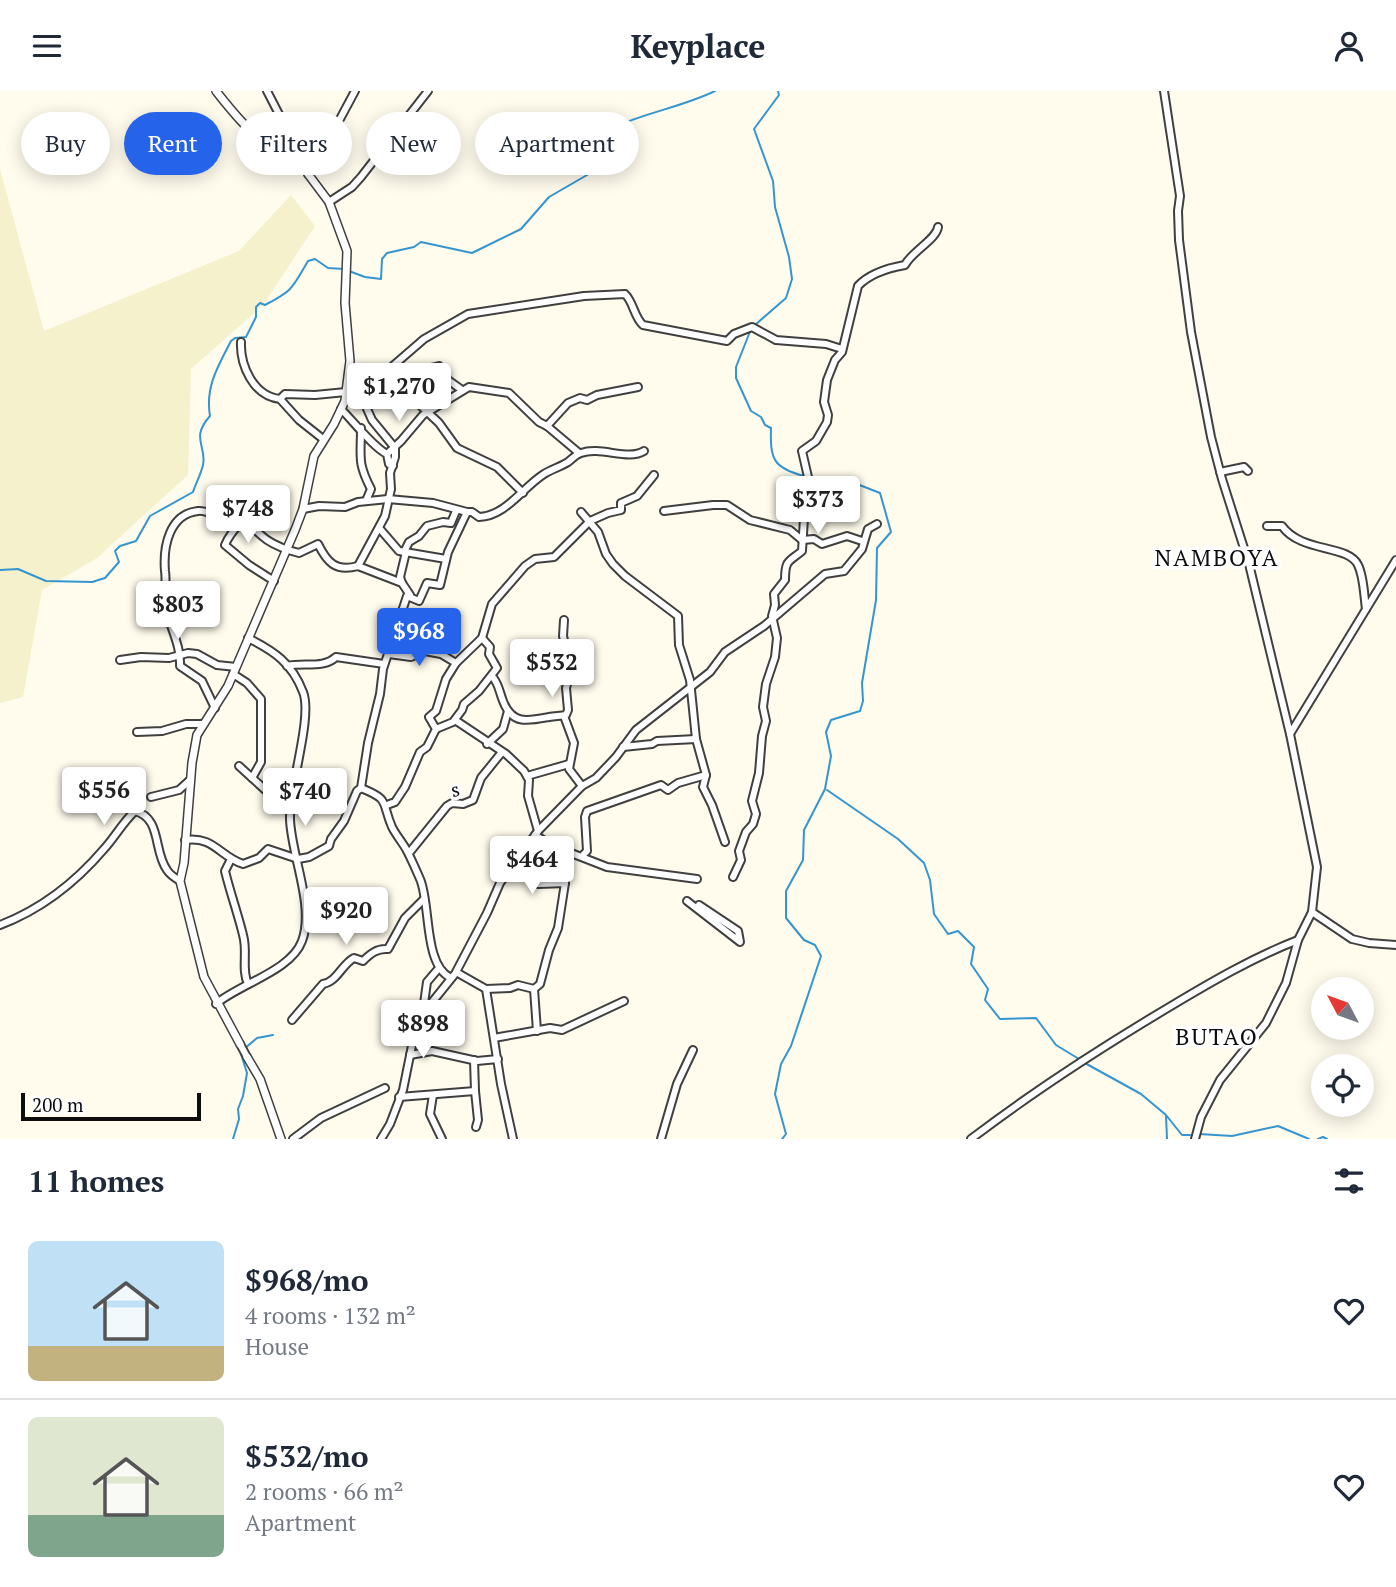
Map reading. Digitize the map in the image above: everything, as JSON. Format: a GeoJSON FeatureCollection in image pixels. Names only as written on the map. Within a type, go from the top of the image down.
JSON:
{"type":"FeatureCollection","features":[{"type":"Feature","properties":{"kind":"street"},"geometry":{"type":"LineString","coordinates":[[216,91],[236,116]]}},
{"type":"Feature","properties":{"kind":"street"},"geometry":{"type":"LineString","coordinates":[[267,91],[278,112]]}},
{"type":"Feature","properties":{"kind":"street"},"geometry":{"type":"LineString","coordinates":[[344,112],[355,91]]}},
{"type":"Feature","properties":{"kind":"street"},"geometry":{"type":"LineString","coordinates":[[329,202],[352,187],[361,177],[428,91]]}},
{"type":"Feature","properties":{"kind":"street"},"geometry":{"type":"LineString","coordinates":[[1164,91],[1180,196],[1179,240],[1191,332],[1220,473],[1249,564],[1290,734],[1317,867],[1312,912],[1298,940],[1294,962],[1278,1002],[1266,1023],[1220,1080],[1201,1117],[1195,1139]]}},
{"type":"Feature","properties":{"kind":"street"},"geometry":{"type":"LineString","coordinates":[[281,1139],[276,1117],[260,1079],[216,1004],[204,978],[180,881],[194,746],[203,724],[235,671],[274,581],[303,509],[314,456],[343,405],[346,392],[351,361],[345,303],[347,251],[329,202],[309,175]]}},
{"type":"Feature","properties":{"kind":"street"},"geometry":{"type":"LineString","coordinates":[[733,877],[741,860],[739,851],[756,814],[752,801],[758,781],[766,721],[763,707],[777,638],[772,616],[774,594],[785,580],[785,569],[791,557],[801,553],[804,518],[810,507],[811,495],[806,485],[808,477],[802,451],[812,445],[827,422],[824,402],[827,380],[842,349],[858,286],[876,272],[905,265],[907,258],[935,236],[938,227]]}},
{"type":"Feature","properties":{"kind":"street"},"geometry":{"type":"LineString","coordinates":[[343,405],[424,339],[468,314],[584,296],[625,294],[631,300],[643,325],[727,341],[734,334],[752,327],[776,340],[826,344],[842,349]]}},
{"type":"Feature","properties":{"kind":"street"},"geometry":{"type":"LineString","coordinates":[[241,342],[246,373],[255,385],[272,398],[280,399],[299,420],[323,439]]}},
{"type":"Feature","properties":{"kind":"street"},"geometry":{"type":"LineString","coordinates":[[397,380],[410,373],[439,366],[448,380],[462,390]]}},
{"type":"Feature","properties":{"kind":"street"},"geometry":{"type":"LineString","coordinates":[[387,371],[411,392],[457,448],[497,467],[523,493]]}},
{"type":"Feature","properties":{"kind":"street"},"geometry":{"type":"LineString","coordinates":[[387,454],[427,412],[435,410],[445,400],[470,387],[509,393],[539,422],[579,453]]}},
{"type":"Feature","properties":{"kind":"street"},"geometry":{"type":"LineString","coordinates":[[547,426],[568,403],[580,398],[587,400],[597,395],[638,387]]}},
{"type":"Feature","properties":{"kind":"street"},"geometry":{"type":"LineString","coordinates":[[280,399],[285,394],[346,392]]}},
{"type":"Feature","properties":{"kind":"street"},"geometry":{"type":"LineString","coordinates":[[356,394],[364,402],[372,420],[395,448],[388,499],[380,529],[369,543],[358,566]]}},
{"type":"Feature","properties":{"kind":"street"},"geometry":{"type":"LineString","coordinates":[[343,405],[378,450],[387,454]]}},
{"type":"Feature","properties":{"kind":"street"},"geometry":{"type":"LineString","coordinates":[[361,428],[359,461],[363,478],[371,489],[366,501]]}},
{"type":"Feature","properties":{"kind":"street"},"geometry":{"type":"LineString","coordinates":[[303,509],[319,506],[345,507],[388,499],[433,503],[456,511],[472,512],[479,517],[494,516],[545,473],[567,463],[579,453],[601,450],[633,455],[644,450]]}},
{"type":"Feature","properties":{"kind":"street"},"geometry":{"type":"LineString","coordinates":[[387,454],[389,464],[393,466]]}},
{"type":"Feature","properties":{"kind":"street"},"geometry":{"type":"LineString","coordinates":[[1220,473],[1244,467],[1248,471]]}},
{"type":"Feature","properties":{"kind":"street"},"geometry":{"type":"LineString","coordinates":[[436,729],[429,717],[436,711],[446,679],[456,663],[482,638],[492,604],[525,566],[535,559],[554,557],[590,521],[621,510],[621,503],[637,496],[654,475]]}},
{"type":"Feature","properties":{"kind":"street"},"geometry":{"type":"LineString","coordinates":[[664,512],[727,505],[750,520],[790,530],[804,540],[814,539],[822,544],[851,536],[859,542],[862,541]]}},
{"type":"Feature","properties":{"kind":"street"},"geometry":{"type":"LineString","coordinates":[[263,506],[233,531],[225,545],[274,581]]}},
{"type":"Feature","properties":{"kind":"street"},"geometry":{"type":"LineString","coordinates":[[215,708],[202,681],[180,666],[180,655],[166,608],[164,556],[174,524],[200,510],[219,516],[234,508],[257,534],[271,544],[299,553],[318,544],[322,556],[333,565],[352,568],[358,566],[402,583]]}},
{"type":"Feature","properties":{"kind":"street"},"geometry":{"type":"LineString","coordinates":[[456,511],[451,523],[427,526],[410,542],[405,552],[400,576],[402,583],[410,595],[419,601],[427,583],[440,585],[446,559],[467,512]]}},
{"type":"Feature","properties":{"kind":"street"},"geometry":{"type":"LineString","coordinates":[[581,512],[598,532],[613,564],[678,616],[679,646],[690,680],[695,739],[706,775],[703,787],[725,842]]}},
{"type":"Feature","properties":{"kind":"street"},"geometry":{"type":"LineString","coordinates":[[381,1139],[400,1097],[414,1029],[423,1013],[454,975],[500,883],[536,833],[582,786],[596,778],[642,725],[710,672],[725,652],[764,625],[825,574],[844,571],[862,549],[862,541],[868,529],[877,524]]}},
{"type":"Feature","properties":{"kind":"street"},"geometry":{"type":"LineString","coordinates":[[1267,526],[1282,526],[1289,537],[1298,541],[1350,555],[1359,566],[1366,609]]}},
{"type":"Feature","properties":{"kind":"street"},"geometry":{"type":"LineString","coordinates":[[380,529],[394,547],[405,552],[446,559]]}},
{"type":"Feature","properties":{"kind":"street"},"geometry":{"type":"LineString","coordinates":[[1290,734],[1396,560]]}},
{"type":"Feature","properties":{"kind":"street"},"geometry":{"type":"LineString","coordinates":[[185,840],[201,839],[243,864],[259,858],[268,849],[298,859],[309,857],[329,846],[361,788],[384,664],[402,610],[410,595]]}},
{"type":"Feature","properties":{"kind":"street"},"geometry":{"type":"LineString","coordinates":[[564,620],[563,636],[571,670],[566,688],[567,713],[564,716]]}},
{"type":"Feature","properties":{"kind":"street"},"geometry":{"type":"LineString","coordinates":[[216,1004],[287,961],[302,941],[304,924],[298,859],[290,821],[306,707],[304,693],[278,654],[248,638]]}},
{"type":"Feature","properties":{"kind":"street"},"geometry":{"type":"LineString","coordinates":[[387,805],[395,802],[405,787],[420,752],[427,747],[436,729],[455,720],[464,704],[492,676],[497,666],[489,654],[490,647],[482,638]]}},
{"type":"Feature","properties":{"kind":"street"},"geometry":{"type":"LineString","coordinates":[[389,654],[411,657],[425,651],[441,654],[456,663]]}},
{"type":"Feature","properties":{"kind":"street"},"geometry":{"type":"LineString","coordinates":[[120,660],[197,654],[235,671],[261,699],[261,762],[252,778]]}},
{"type":"Feature","properties":{"kind":"street"},"geometry":{"type":"LineString","coordinates":[[288,666],[300,663],[329,663],[336,657],[384,664]]}},
{"type":"Feature","properties":{"kind":"street"},"geometry":{"type":"LineString","coordinates":[[487,744],[503,729],[508,711],[498,682],[492,676]]}},
{"type":"Feature","properties":{"kind":"street"},"geometry":{"type":"LineString","coordinates":[[508,711],[522,721],[564,716]]}},
{"type":"Feature","properties":{"kind":"street"},"geometry":{"type":"LineString","coordinates":[[564,716],[574,743],[569,764],[570,774],[582,786]]}},
{"type":"Feature","properties":{"kind":"street"},"geometry":{"type":"LineString","coordinates":[[455,720],[502,752],[527,776],[528,796],[536,833],[561,849],[607,867],[697,879]]}},
{"type":"Feature","properties":{"kind":"street"},"geometry":{"type":"LineString","coordinates":[[137,732],[203,724]]}},
{"type":"Feature","properties":{"kind":"street"},"geometry":{"type":"LineString","coordinates":[[623,747],[657,741],[695,739]]}},
{"type":"Feature","properties":{"kind":"street","name":"s"},"geometry":{"type":"LineString","coordinates":[[409,853],[447,806],[473,800],[481,778],[502,752]]}},
{"type":"Feature","properties":{"kind":"street"},"geometry":{"type":"LineString","coordinates":[[527,776],[569,764]]}},
{"type":"Feature","properties":{"kind":"street"},"geometry":{"type":"LineString","coordinates":[[239,766],[273,797],[292,796]]}},
{"type":"Feature","properties":{"kind":"street"},"geometry":{"type":"LineString","coordinates":[[582,856],[587,851],[587,810],[662,785],[668,790],[678,783],[706,775]]}},
{"type":"Feature","properties":{"kind":"street"},"geometry":{"type":"LineString","coordinates":[[151,797],[179,790],[190,780]]}},
{"type":"Feature","properties":{"kind":"street"},"geometry":{"type":"LineString","coordinates":[[361,788],[384,800],[391,825],[409,853],[420,879],[439,968],[486,989],[519,985],[534,989]]}},
{"type":"Feature","properties":{"kind":"street"},"geometry":{"type":"LineString","coordinates":[[0,925],[47,903],[76,879],[135,811],[145,815],[154,825],[160,858],[167,870],[180,881]]}},
{"type":"Feature","properties":{"kind":"street"},"geometry":{"type":"LineString","coordinates":[[534,989],[540,984],[549,950],[555,939],[565,883],[561,849]]}},
{"type":"Feature","properties":{"kind":"street"},"geometry":{"type":"LineString","coordinates":[[231,859],[225,871],[243,935],[246,957],[244,975],[248,985]]}},
{"type":"Feature","properties":{"kind":"street"},"geometry":{"type":"LineString","coordinates":[[510,868],[538,884],[565,883]]}},
{"type":"Feature","properties":{"kind":"street"},"geometry":{"type":"LineString","coordinates":[[292,1020],[323,984],[333,980],[348,961],[354,958],[363,961],[373,952],[382,948],[388,949],[405,918],[424,899]]}},
{"type":"Feature","properties":{"kind":"street"},"geometry":{"type":"LineString","coordinates":[[687,901],[740,942],[738,931],[699,905]]}},
{"type":"Feature","properties":{"kind":"street"},"geometry":{"type":"LineString","coordinates":[[1312,912],[1352,939],[1396,945]]}},
{"type":"Feature","properties":{"kind":"street"},"geometry":{"type":"LineString","coordinates":[[971,1139],[1029,1097],[1139,1025],[1203,987],[1298,940]]}},
{"type":"Feature","properties":{"kind":"street"},"geometry":{"type":"LineString","coordinates":[[423,1013],[427,982],[439,968]]}},
{"type":"Feature","properties":{"kind":"street"},"geometry":{"type":"LineString","coordinates":[[486,989],[513,1139]]}},
{"type":"Feature","properties":{"kind":"street"},"geometry":{"type":"LineString","coordinates":[[534,989],[537,1031]]}},
{"type":"Feature","properties":{"kind":"street"},"geometry":{"type":"LineString","coordinates":[[494,1038],[550,1028],[562,1030],[573,1027],[624,1001]]}},
{"type":"Feature","properties":{"kind":"street"},"geometry":{"type":"LineString","coordinates":[[661,1139],[677,1084],[692,1050]]}},
{"type":"Feature","properties":{"kind":"street"},"geometry":{"type":"LineString","coordinates":[[410,1055],[432,1052],[474,1060],[498,1059]]}},
{"type":"Feature","properties":{"kind":"street"},"geometry":{"type":"LineString","coordinates":[[474,1060],[478,1120],[476,1127]]}},
{"type":"Feature","properties":{"kind":"street"},"geometry":{"type":"LineString","coordinates":[[293,1139],[321,1118],[385,1088]]}},
{"type":"Feature","properties":{"kind":"street"},"geometry":{"type":"LineString","coordinates":[[400,1097],[475,1091]]}},
{"type":"Feature","properties":{"kind":"street"},"geometry":{"type":"LineString","coordinates":[[433,1095],[430,1114],[442,1139]]}},
{"type":"Feature","properties":{"kind":"shaded area"},"geometry":{"type":"Polygon","coordinates":[[[0,169],[44,331],[239,251],[291,195],[315,226],[263,305],[191,369],[188,475],[97,558],[42,590],[23,697],[0,703],[0,169]]]}},
{"type":"Feature","properties":{"kind":"waterway"},"geometry":{"type":"LineString","coordinates":[[349,271],[381,279],[382,259],[387,253],[414,247],[421,242],[472,253],[521,229],[549,197],[594,171],[615,142],[624,123],[715,91]]}},
{"type":"Feature","properties":{"kind":"waterway"},"geometry":{"type":"LineString","coordinates":[[755,325],[786,298],[792,279],[789,257],[775,207],[773,181],[754,129],[779,95],[778,91]]}},
{"type":"Feature","properties":{"kind":"waterway"},"geometry":{"type":"LineString","coordinates":[[0,570],[18,569],[46,581],[92,582],[105,578],[119,562],[115,551],[120,546],[136,541],[150,516],[193,492],[203,465],[200,436],[210,416],[209,396],[214,377],[231,341],[246,337],[256,317],[256,307],[260,303],[265,305],[287,292],[308,261],[315,259],[328,268],[344,269]]}},
{"type":"Feature","properties":{"kind":"waterway"},"geometry":{"type":"LineString","coordinates":[[751,329],[736,367],[736,378],[751,411],[771,428],[771,447],[776,461],[786,469],[804,476]]}},
{"type":"Feature","properties":{"kind":"waterway"},"geometry":{"type":"LineString","coordinates":[[782,1139],[786,1134],[775,1094],[781,1064],[791,1046],[821,956],[815,945],[804,940],[786,918],[786,891],[803,860],[804,830],[825,789],[831,756],[826,732],[831,720],[860,711],[863,701],[862,683],[876,600],[877,548],[891,532],[880,493],[857,484],[810,477]]}},
{"type":"Feature","properties":{"kind":"waterway"},"geometry":{"type":"LineString","coordinates":[[827,790],[898,839],[924,863],[930,880],[934,914],[948,934],[958,931],[974,947],[971,964],[988,989],[985,1000],[1000,1019],[1036,1018],[1056,1045],[1079,1059]]}},
{"type":"Feature","properties":{"kind":"waterway"},"geometry":{"type":"LineString","coordinates":[[244,1049],[257,1038],[273,1035]]}},
{"type":"Feature","properties":{"kind":"waterway"},"geometry":{"type":"LineString","coordinates":[[233,1139],[247,1073],[241,1054]]}},
{"type":"Feature","properties":{"kind":"waterway"},"geometry":{"type":"LineString","coordinates":[[1083,1062],[1141,1094],[1166,1115],[1182,1135],[1190,1135]]}},
{"type":"Feature","properties":{"kind":"waterway"},"geometry":{"type":"LineString","coordinates":[[1166,1116],[1167,1139]]}},
{"type":"Feature","properties":{"kind":"waterway"},"geometry":{"type":"LineString","coordinates":[[1199,1134],[1232,1136],[1278,1126],[1309,1139]]}},
{"type":"Feature","properties":{"kind":"waterway"},"geometry":{"type":"LineString","coordinates":[[1318,1139],[1327,1139]]}},
{"type":"Feature","properties":{"kind":"district","name":"NAMBOYA"},"geometry":{"type":"Point","coordinates":[1217,557]}},
{"type":"Feature","properties":{"kind":"district","name":"BUTAO"},"geometry":{"type":"Point","coordinates":[1217,1036]}}]}
